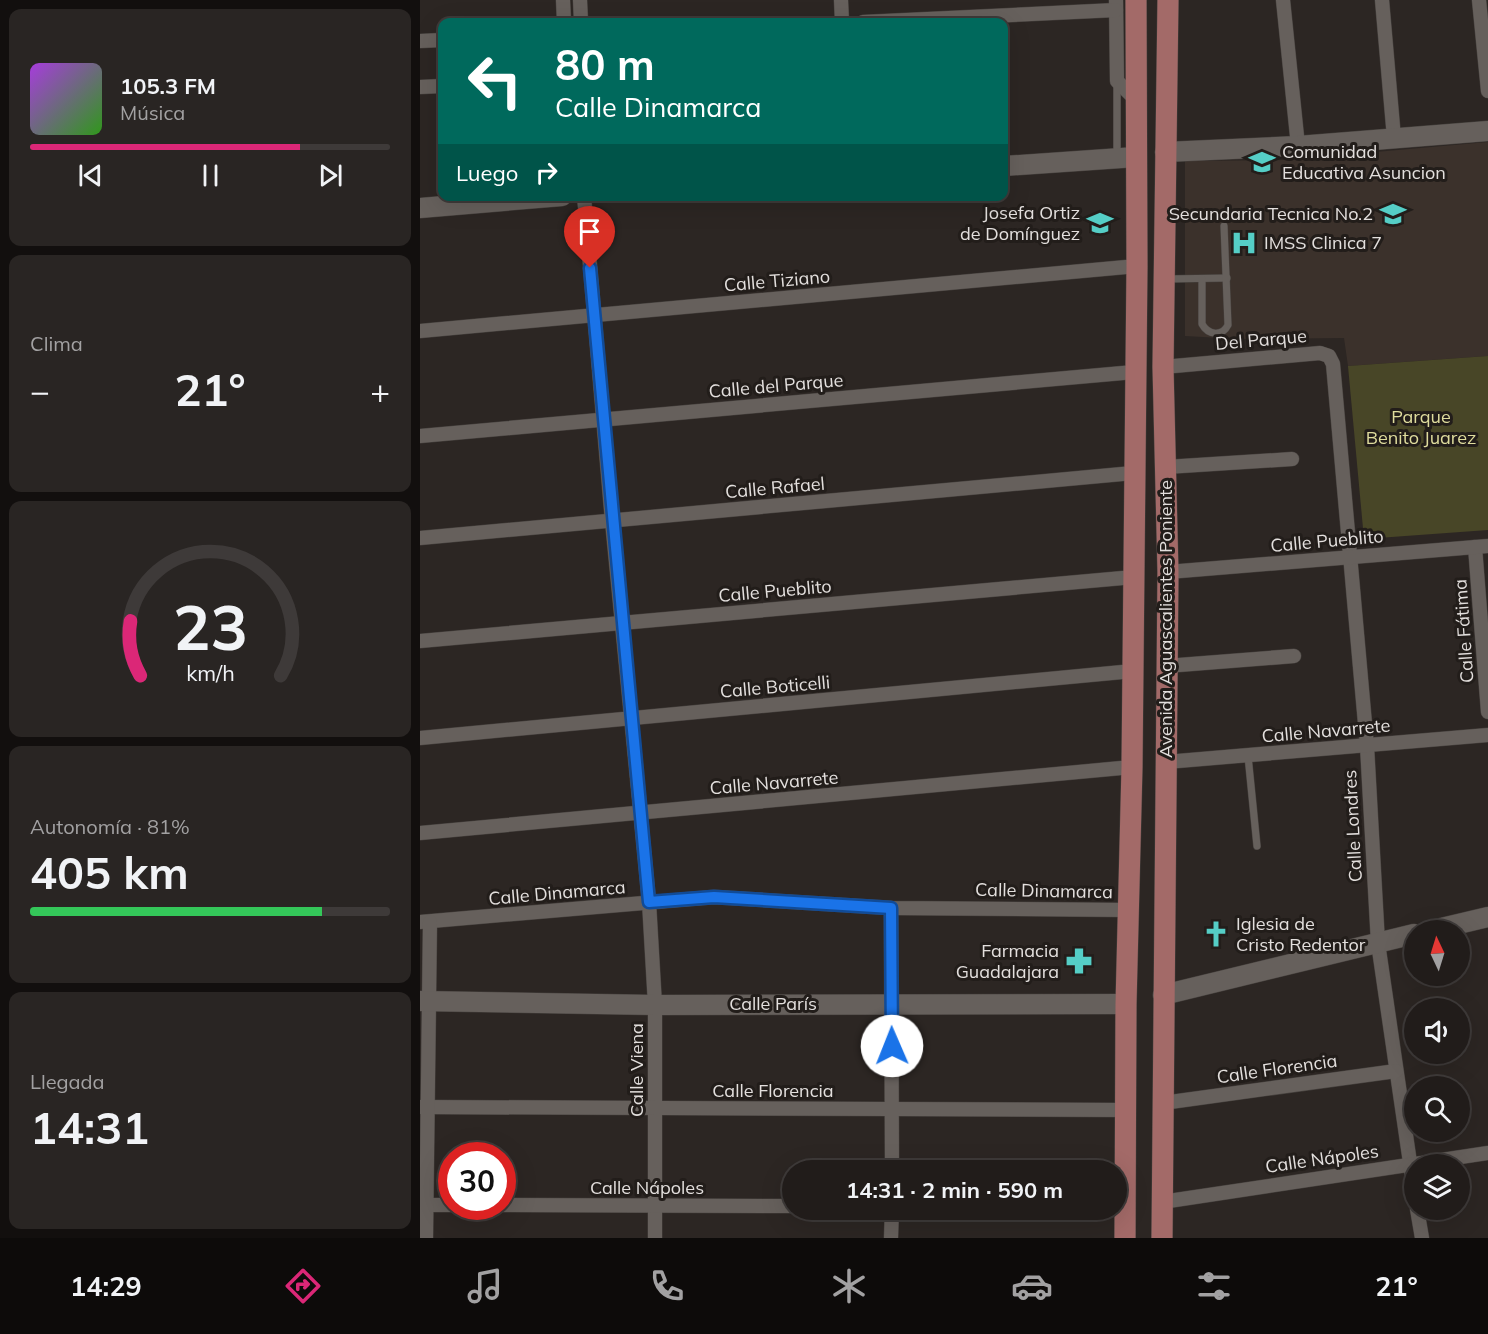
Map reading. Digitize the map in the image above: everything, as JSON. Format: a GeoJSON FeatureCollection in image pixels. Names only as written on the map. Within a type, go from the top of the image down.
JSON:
{"type":"FeatureCollection","features":[{"type":"Feature","properties":{"kind":"main road","name":"Avenida Aguascalientes Poniente"},"geometry":{"type":"LineString","coordinates":[[1122,1160],[1132,767],[1134,372],[1137,266],[1127,157],[1136,100],[1136,0]]}},
{"type":"Feature","properties":{"kind":"main road","name":"Avenida Aguascalientes Poniente"},"geometry":{"type":"LineString","coordinates":[[1162,1238],[1168,572],[1164,279],[1168,0]]}},
{"type":"Feature","properties":{"kind":"main road","name":"Avenida Aguascalientes Poniente"},"geometry":{"type":"LineString","coordinates":[[1121,1220],[1125,1238]]}},
{"type":"Feature","properties":{"kind":"street"},"geometry":{"type":"LineString","coordinates":[[563,0],[564,18]]}},
{"type":"Feature","properties":{"kind":"street"},"geometry":{"type":"LineString","coordinates":[[580,0],[581,18]]}},
{"type":"Feature","properties":{"kind":"street"},"geometry":{"type":"LineString","coordinates":[[841,0],[842,18]]}},
{"type":"Feature","properties":{"kind":"street"},"geometry":{"type":"LineString","coordinates":[[1040,0],[1041,14]]}},
{"type":"Feature","properties":{"kind":"street"},"geometry":{"type":"LineString","coordinates":[[1283,0],[1298,146]]}},
{"type":"Feature","properties":{"kind":"street"},"geometry":{"type":"LineString","coordinates":[[1382,0],[1394,138]]}},
{"type":"Feature","properties":{"kind":"street"},"geometry":{"type":"LineString","coordinates":[[1479,0],[1488,91]]}},
{"type":"Feature","properties":{"kind":"street"},"geometry":{"type":"LineString","coordinates":[[984,18],[1116,5],[1117,81],[1136,100]]}},
{"type":"Feature","properties":{"kind":"street"},"geometry":{"type":"LineString","coordinates":[[420,41],[438,40]]}},
{"type":"Feature","properties":{"kind":"street"},"geometry":{"type":"LineString","coordinates":[[420,87],[438,86]]}},
{"type":"Feature","properties":{"kind":"street"},"geometry":{"type":"LineString","coordinates":[[1165,152],[1298,146],[1488,131]]}},
{"type":"Feature","properties":{"kind":"street"},"geometry":{"type":"LineString","coordinates":[[1008,166],[1127,157]]}},
{"type":"Feature","properties":{"kind":"street"},"geometry":{"type":"LineString","coordinates":[[420,208],[476,201]]}},
{"type":"Feature","properties":{"kind":"street","name":"Calle Viena"},"geometry":{"type":"LineString","coordinates":[[584,201],[630,718],[649,902],[654,1005],[655,1238]]}},
{"type":"Feature","properties":{"kind":"street","name":"Calle Tiziano"},"geometry":{"type":"LineString","coordinates":[[420,331],[1137,266]]}},
{"type":"Feature","properties":{"kind":"street","name":"Del Parque"},"geometry":{"type":"LineString","coordinates":[[1164,367],[1320,353],[1329,356],[1333,364],[1341,458]]}},
{"type":"Feature","properties":{"kind":"street","name":"Calle del Parque"},"geometry":{"type":"LineString","coordinates":[[420,436],[1134,372]]}},
{"type":"Feature","properties":{"kind":"street","name":"Calle Londres"},"geometry":{"type":"LineString","coordinates":[[1341,458],[1367,746],[1378,943],[1409,1154]]}},
{"type":"Feature","properties":{"kind":"street"},"geometry":{"type":"LineString","coordinates":[[1166,467],[1292,459]]}},
{"type":"Feature","properties":{"kind":"street","name":"Calle Rafael"},"geometry":{"type":"LineString","coordinates":[[420,538],[1133,473]]}},
{"type":"Feature","properties":{"kind":"street","name":"Calle Pueblito"},"geometry":{"type":"LineString","coordinates":[[1168,572],[1482,547]]}},
{"type":"Feature","properties":{"kind":"street","name":"Calle Fátima"},"geometry":{"type":"LineString","coordinates":[[1482,547],[1488,712]]}},
{"type":"Feature","properties":{"kind":"street","name":"Calle Pueblito"},"geometry":{"type":"LineString","coordinates":[[420,641],[1134,577]]}},
{"type":"Feature","properties":{"kind":"street"},"geometry":{"type":"LineString","coordinates":[[1166,666],[1294,656]]}},
{"type":"Feature","properties":{"kind":"street","name":"Calle Boticelli"},"geometry":{"type":"LineString","coordinates":[[420,738],[1133,671]]}},
{"type":"Feature","properties":{"kind":"street","name":"Calle Navarrete"},"geometry":{"type":"LineString","coordinates":[[1166,762],[1488,735]]}},
{"type":"Feature","properties":{"kind":"street","name":"Calle Navarrete"},"geometry":{"type":"LineString","coordinates":[[420,833],[1132,767]]}},
{"type":"Feature","properties":{"kind":"street","name":"Calle Dinamarca"},"geometry":{"type":"LineString","coordinates":[[425,922],[714,897],[891,908],[1129,910]]}},
{"type":"Feature","properties":{"kind":"street"},"geometry":{"type":"LineString","coordinates":[[891,908],[892,1160]]}},
{"type":"Feature","properties":{"kind":"street"},"geometry":{"type":"LineString","coordinates":[[1470,921],[1488,917]]}},
{"type":"Feature","properties":{"kind":"street"},"geometry":{"type":"LineString","coordinates":[[425,922],[423,1205],[426,1238]]}},
{"type":"Feature","properties":{"kind":"street"},"geometry":{"type":"LineString","coordinates":[[1163,995],[1404,936]]}},
{"type":"Feature","properties":{"kind":"street","name":"Calle París"},"geometry":{"type":"LineString","coordinates":[[424,1001],[654,1005],[1126,1004]]}},
{"type":"Feature","properties":{"kind":"street","name":"Calle Florencia"},"geometry":{"type":"LineString","coordinates":[[1163,1103],[1396,1071]]}},
{"type":"Feature","properties":{"kind":"street","name":"Calle Florencia"},"geometry":{"type":"LineString","coordinates":[[424,1107],[1125,1110]]}},
{"type":"Feature","properties":{"kind":"street","name":"Calle Nápoles"},"geometry":{"type":"LineString","coordinates":[[1470,1156],[1488,1153]]}},
{"type":"Feature","properties":{"kind":"street","name":"Calle Nápoles"},"geometry":{"type":"LineString","coordinates":[[1162,1202],[1404,1165]]}},
{"type":"Feature","properties":{"kind":"street","name":"Calle Nápoles"},"geometry":{"type":"LineString","coordinates":[[516,1205],[782,1206]]}},
{"type":"Feature","properties":{"kind":"street"},"geometry":{"type":"LineString","coordinates":[[891,1220],[891,1238]]}},
{"type":"Feature","properties":{"kind":"street"},"geometry":{"type":"LineString","coordinates":[[1419,1220],[1422,1238]]}},
{"type":"Feature","properties":{"kind":"lane"},"geometry":{"type":"LineString","coordinates":[[1117,81],[1127,157]]}},
{"type":"Feature","properties":{"kind":"lane"},"geometry":{"type":"LineString","coordinates":[[1202,279],[1202,324],[1205,330],[1219,333],[1226,331],[1228,325],[1224,226]]}},
{"type":"Feature","properties":{"kind":"lane"},"geometry":{"type":"LineString","coordinates":[[1164,279],[1227,278]]}},
{"type":"Feature","properties":{"kind":"lane"},"geometry":{"type":"LineString","coordinates":[[1248,756],[1257,846]]}},
{"type":"Feature","properties":{"kind":"shaded area","name":"Secundaria Tecnica No.2"},"geometry":{"type":"Polygon","coordinates":[[[1488,142],[1488,356],[1348,366],[1344,338],[1238,339],[1185,336],[1185,161],[1285,160],[1488,142]]]}},
{"type":"Feature","properties":{"kind":"green space","name":"Parque Benito Juarez"},"geometry":{"type":"Polygon","coordinates":[[[1488,356],[1488,530],[1364,539],[1348,366],[1488,356]]]}},
{"type":"Feature","properties":{"kind":"place","name":"Comunidad Educativa Asuncion"},"geometry":{"type":"Point","coordinates":[1262,162]}},
{"type":"Feature","properties":{"kind":"place","name":"Secundaria Tecnica No.2"},"geometry":{"type":"Point","coordinates":[1393,214]}},
{"type":"Feature","properties":{"kind":"place","name":"Josefa Ortiz de Domínguez"},"geometry":{"type":"Point","coordinates":[1100,223]}},
{"type":"Feature","properties":{"kind":"place","name":"IMSS Clinica 7"},"geometry":{"type":"Point","coordinates":[1244,243]}},
{"type":"Feature","properties":{"kind":"place","name":"Iglesia de Cristo Redentor"},"geometry":{"type":"Point","coordinates":[1216,934]}},
{"type":"Feature","properties":{"kind":"place","name":"Farmacia Guadalajara"},"geometry":{"type":"Point","coordinates":[1079,961]}},
{"type":"Feature","properties":{"kind":"route"},"geometry":{"type":"LineString","coordinates":[[590,268],[630,718],[649,902],[714,897],[891,908],[892,1046]]}}]}
